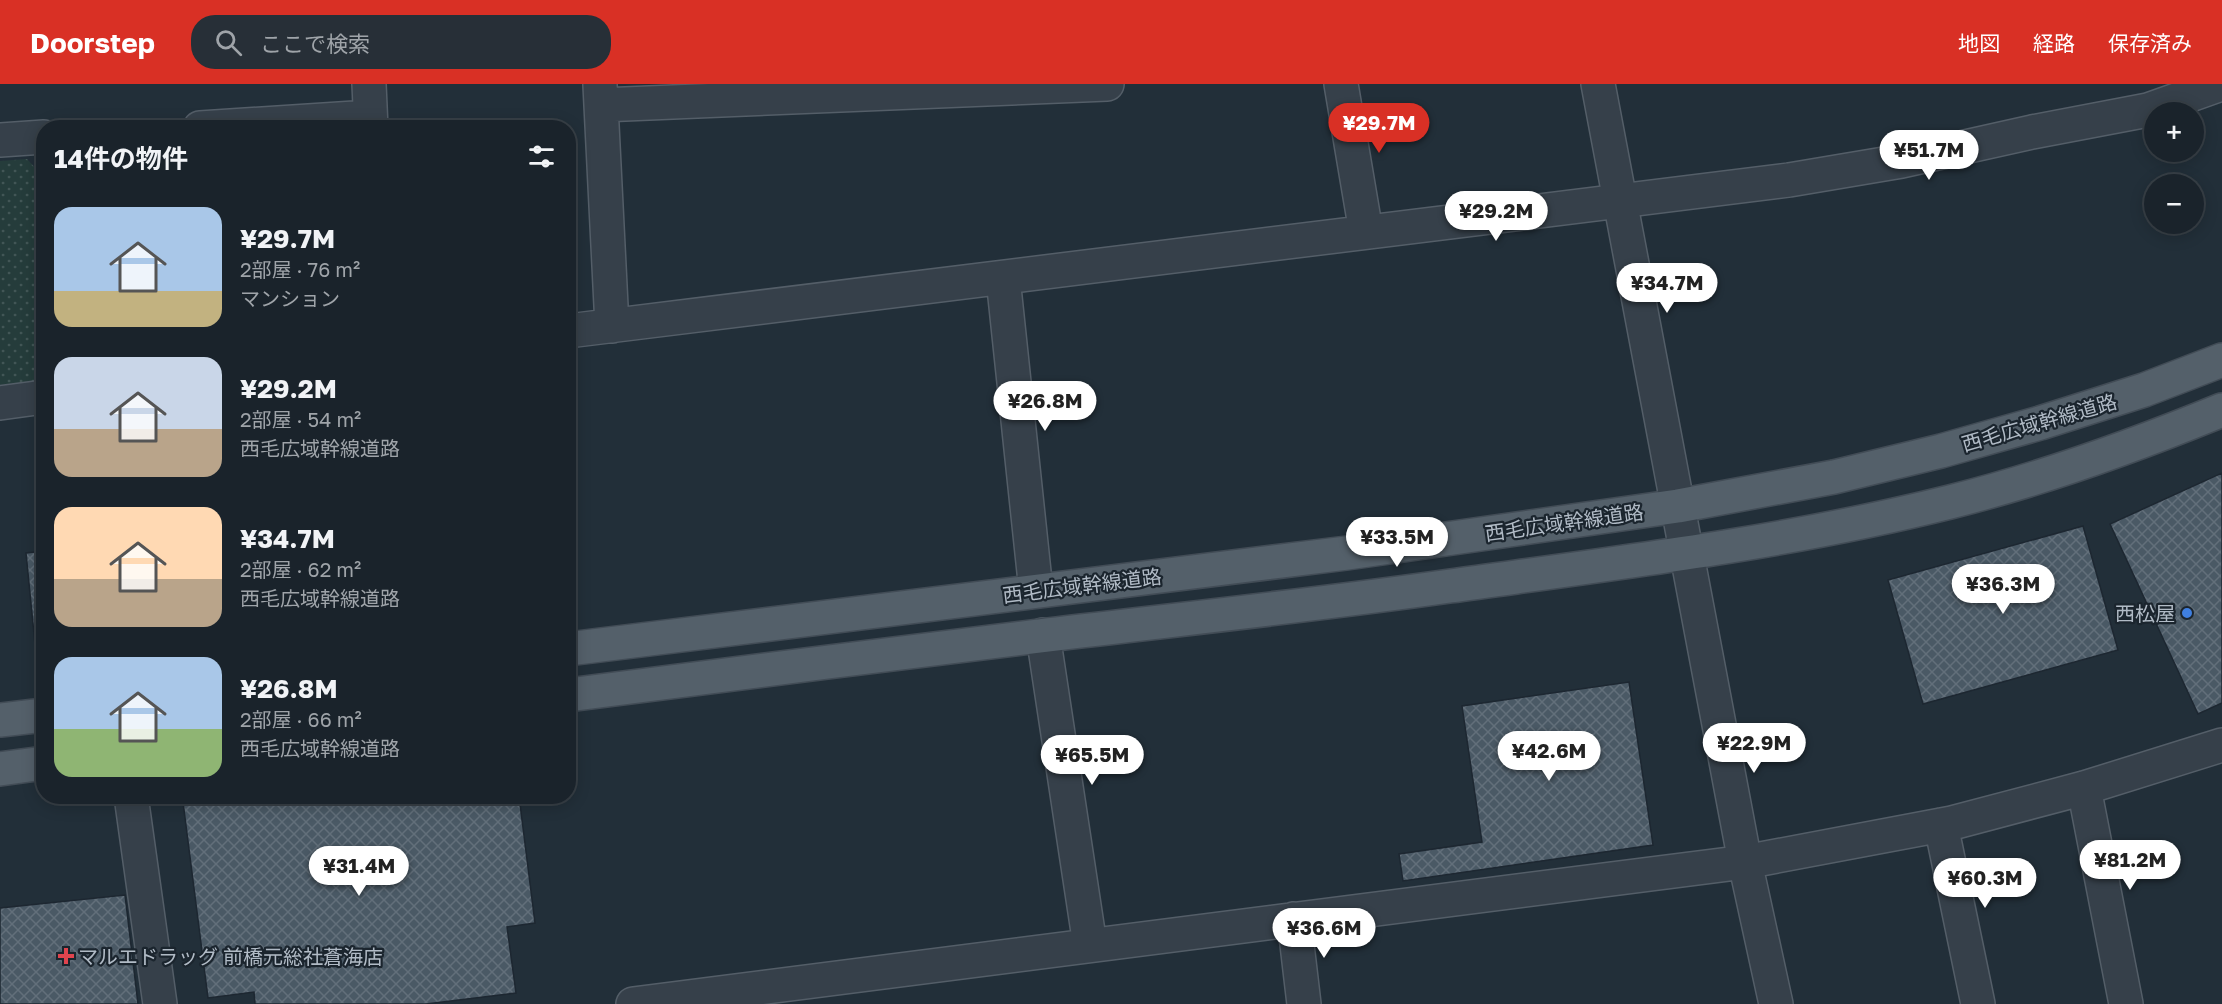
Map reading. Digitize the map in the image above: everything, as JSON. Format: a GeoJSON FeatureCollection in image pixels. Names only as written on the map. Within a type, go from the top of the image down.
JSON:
{"type":"FeatureCollection","features":[{"type":"Feature","properties":{"kind":"main road","name":"西毛広域幹線道路"},"geometry":{"type":"LineString","coordinates":[[576,648],[1347,553],[1678,506],[1834,477],[1941,451],[2145,390],[2222,360]]}},
{"type":"Feature","properties":{"kind":"main road"},"geometry":{"type":"LineString","coordinates":[[576,694],[1043,635],[1356,599],[1686,554],[1839,527],[1953,501],[2147,440],[2222,410]]}},
{"type":"Feature","properties":{"kind":"main road"},"geometry":{"type":"LineString","coordinates":[[0,720],[36,716]]}},
{"type":"Feature","properties":{"kind":"main road"},"geometry":{"type":"LineString","coordinates":[[0,769],[36,764]]}},
{"type":"Feature","properties":{"kind":"street"},"geometry":{"type":"LineString","coordinates":[[369,84],[370,120]]}},
{"type":"Feature","properties":{"kind":"street"},"geometry":{"type":"LineString","coordinates":[[612,326],[600,95],[1107,84]]}},
{"type":"Feature","properties":{"kind":"street"},"geometry":{"type":"LineString","coordinates":[[1341,84],[1366,232]]}},
{"type":"Feature","properties":{"kind":"street"},"geometry":{"type":"LineString","coordinates":[[1598,84],[1745,862],[1776,1004]]}},
{"type":"Feature","properties":{"kind":"street"},"geometry":{"type":"LineString","coordinates":[[576,330],[1789,180],[1902,161],[2032,132],[2148,110],[2221,84]]}},
{"type":"Feature","properties":{"kind":"street"},"geometry":{"type":"LineString","coordinates":[[0,140],[36,138]]}},
{"type":"Feature","properties":{"kind":"street"},"geometry":{"type":"LineString","coordinates":[[1003,278],[1036,591]]}},
{"type":"Feature","properties":{"kind":"street"},"geometry":{"type":"LineString","coordinates":[[0,403],[36,398]]}},
{"type":"Feature","properties":{"kind":"street"},"geometry":{"type":"LineString","coordinates":[[1043,635],[1090,945]]}},
{"type":"Feature","properties":{"kind":"street"},"geometry":{"type":"LineString","coordinates":[[633,1004],[823,992],[1090,945],[1745,862],[1941,825],[2084,788],[2222,746]]}},
{"type":"Feature","properties":{"kind":"street"},"geometry":{"type":"LineString","coordinates":[[2084,788],[2126,1004]]}},
{"type":"Feature","properties":{"kind":"street"},"geometry":{"type":"LineString","coordinates":[[132,804],[160,1004]]}},
{"type":"Feature","properties":{"kind":"street"},"geometry":{"type":"LineString","coordinates":[[1941,825],[1978,1004]]}},
{"type":"Feature","properties":{"kind":"street"},"geometry":{"type":"LineString","coordinates":[[1294,919],[1304,1004]]}},
{"type":"Feature","properties":{"kind":"green space"},"geometry":{"type":"Polygon","coordinates":[[[27,159],[36,169],[36,381],[0,385],[0,161],[27,159]]]}},
{"type":"Feature","properties":{"kind":"building","name":"西松屋"},"geometry":{"type":"Polygon","coordinates":[[[2222,473],[2222,703],[2198,714],[2110,524],[2222,473]]]}},
{"type":"Feature","properties":{"kind":"building"},"geometry":{"type":"Polygon","coordinates":[[[2083,526],[2118,650],[1923,704],[1888,580],[2083,526]]]}},
{"type":"Feature","properties":{"kind":"building"},"geometry":{"type":"Polygon","coordinates":[[[36,552],[36,644],[35,644],[26,553],[36,552]]]}},
{"type":"Feature","properties":{"kind":"building"},"geometry":{"type":"Polygon","coordinates":[[[1629,682],[1653,845],[1403,881],[1399,854],[1482,842],[1462,706],[1629,682]]]}},
{"type":"Feature","properties":{"kind":"building"},"geometry":{"type":"Polygon","coordinates":[[[183,804],[520,804],[535,923],[507,927],[516,993],[426,1004],[255,1004],[254,992],[208,998],[183,804]]]}},
{"type":"Feature","properties":{"kind":"building","name":"マルエドラッグ 前橋元総社蒼海店"},"geometry":{"type":"Polygon","coordinates":[[[125,895],[138,1004],[0,1004],[0,908],[125,895]]]}},
{"type":"Feature","properties":{"kind":"place","name":"西松屋"},"geometry":{"type":"Point","coordinates":[2187,613]}},
{"type":"Feature","properties":{"kind":"place","name":"マルエドラッグ 前橋元総社蒼海店"},"geometry":{"type":"Point","coordinates":[66,956]}}]}
